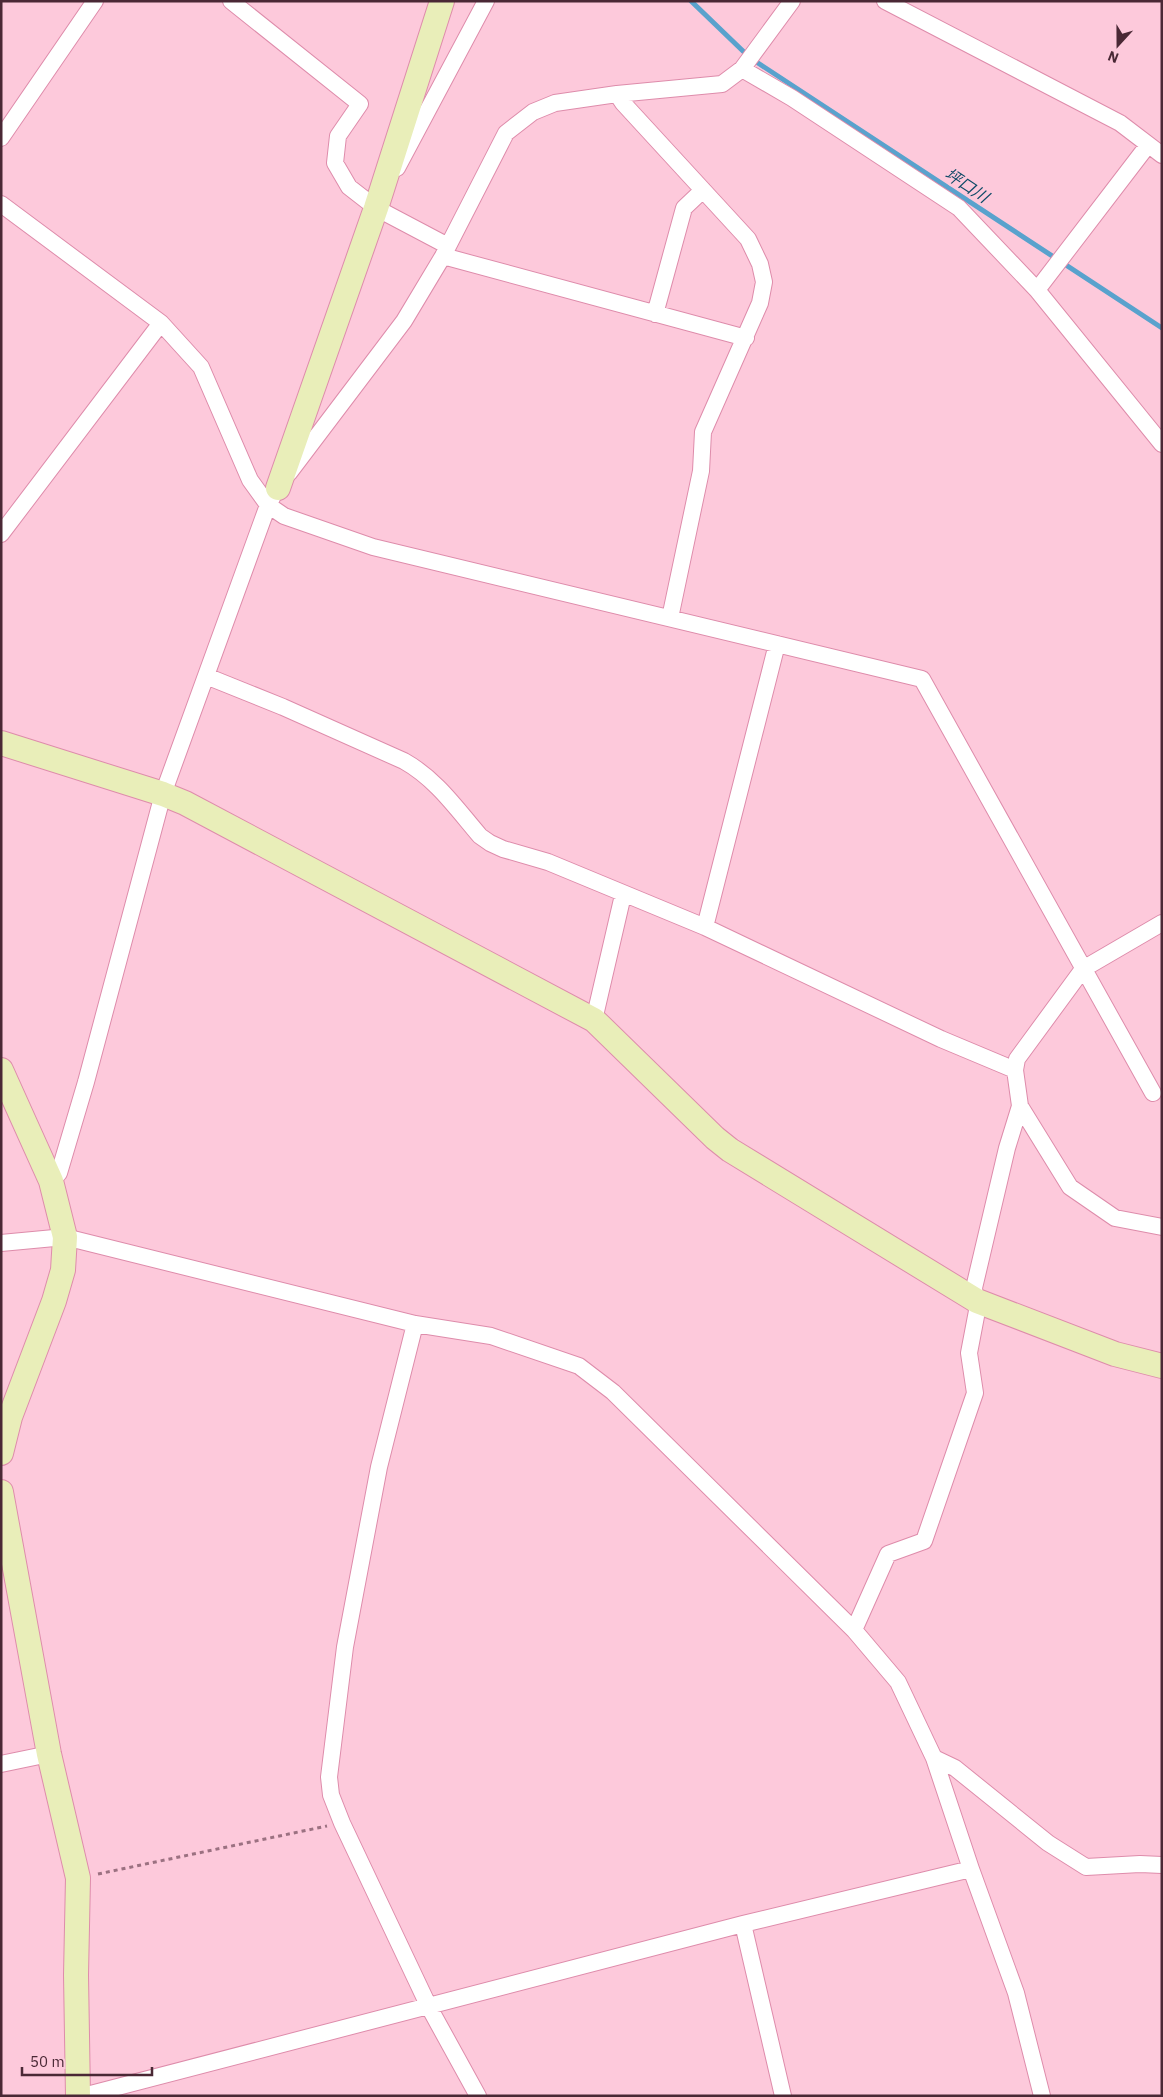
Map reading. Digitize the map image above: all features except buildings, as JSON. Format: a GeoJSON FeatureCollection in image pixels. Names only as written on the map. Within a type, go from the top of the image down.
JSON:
{"type":"FeatureCollection","features":[{"type":"Feature","properties":{"kind":"street"},"geometry":{"type":"LineString","coordinates":[[1,138],[95,1]]}},
{"type":"Feature","properties":{"kind":"street"},"geometry":{"type":"LineString","coordinates":[[231,1],[360,104],[338,136],[334,163],[349,187],[376,208],[446,251],[655,314],[746,338]]}},
{"type":"Feature","properties":{"kind":"street"},"geometry":{"type":"LineString","coordinates":[[51,1181],[59,1173],[83,1091],[163,794],[273,496],[376,208],[442,1]]}},
{"type":"Feature","properties":{"kind":"street"},"geometry":{"type":"LineString","coordinates":[[376,208],[486,1]]}},
{"type":"Feature","properties":{"kind":"street"},"geometry":{"type":"LineString","coordinates":[[273,496],[404,321],[446,251],[506,133],[533,112],[555,103],[618,94],[722,84],[742,69],[792,1]]}},
{"type":"Feature","properties":{"kind":"street"},"geometry":{"type":"LineString","coordinates":[[885,1],[1120,123],[1162,155]]}},
{"type":"Feature","properties":{"kind":"street"},"geometry":{"type":"LineString","coordinates":[[742,69],[792,98],[959,208],[1037,290],[1162,444]]}},
{"type":"Feature","properties":{"kind":"street"},"geometry":{"type":"LineString","coordinates":[[618,94],[623,102],[748,239],[760,264],[764,282],[746,338],[703,432],[701,471],[670,618]]}},
{"type":"Feature","properties":{"kind":"street"},"geometry":{"type":"LineString","coordinates":[[1037,290],[1148,144]]}},
{"type":"Feature","properties":{"kind":"street"},"geometry":{"type":"LineString","coordinates":[[655,314],[684,208],[703,190]]}},
{"type":"Feature","properties":{"kind":"street"},"geometry":{"type":"LineString","coordinates":[[1,204],[161,323],[201,367],[250,480],[273,496],[284,516],[373,547],[922,679],[1153,1093]]}},
{"type":"Feature","properties":{"kind":"street"},"geometry":{"type":"LineString","coordinates":[[1,534],[161,323]]}},
{"type":"Feature","properties":{"kind":"street"},"geometry":{"type":"LineString","coordinates":[[705,927],[777,644]]}},
{"type":"Feature","properties":{"kind":"street"},"geometry":{"type":"LineString","coordinates":[[206,676],[283,707],[404,761],[422,772],[435,784],[480,836],[490,843],[548,862],[623,895],[705,927],[941,1038],[1015,1070]]}},
{"type":"Feature","properties":{"kind":"street"},"geometry":{"type":"LineString","coordinates":[[1,743],[163,794],[185,803],[594,1020],[730,1150],[977,1300],[1115,1354],[1162,1366]]}},
{"type":"Feature","properties":{"kind":"street"},"geometry":{"type":"LineString","coordinates":[[594,1020],[623,895]]}},
{"type":"Feature","properties":{"kind":"street"},"geometry":{"type":"LineString","coordinates":[[1162,923],[1083,969],[1017,1059],[1015,1070],[1020,1106],[1070,1187],[1115,1218],[1162,1227]]}},
{"type":"Feature","properties":{"kind":"street"},"geometry":{"type":"LineString","coordinates":[[1,1070],[51,1181],[65,1237],[63,1270],[54,1301],[10,1418],[1,1453]]}},
{"type":"Feature","properties":{"kind":"street"},"geometry":{"type":"LineString","coordinates":[[854,1630],[888,1554],[924,1541],[975,1393],[970,1353],[977,1311],[974,1288],[1006,1148],[1020,1106]]}},
{"type":"Feature","properties":{"kind":"street"},"geometry":{"type":"LineString","coordinates":[[1,1243],[65,1237],[415,1324],[491,1336],[579,1366],[613,1392],[854,1630],[898,1682],[934,1758],[971,1869],[1016,1993],[1042,2096]]}},
{"type":"Feature","properties":{"kind":"street"},"geometry":{"type":"LineString","coordinates":[[415,1324],[379,1467],[345,1647],[330,1777],[331,1795],[342,1823],[429,2007],[478,2096]]}},
{"type":"Feature","properties":{"kind":"street"},"geometry":{"type":"LineString","coordinates":[[1,1492],[49,1754],[78,1878],[76,1975],[78,2096]]}},
{"type":"Feature","properties":{"kind":"street"},"geometry":{"type":"LineString","coordinates":[[1,1764],[49,1754]]}},
{"type":"Feature","properties":{"kind":"street"},"geometry":{"type":"LineString","coordinates":[[934,1758],[955,1768],[1048,1843],[1086,1867],[1140,1864],[1162,1865]]}},
{"type":"Feature","properties":{"kind":"street"},"geometry":{"type":"LineString","coordinates":[[83,2096],[743,1924],[971,1869]]}},
{"type":"Feature","properties":{"kind":"street"},"geometry":{"type":"LineString","coordinates":[[743,1924],[783,2096]]}},
{"type":"Feature","properties":{"kind":"path"},"geometry":{"type":"LineString","coordinates":[[78,1878],[342,1823]]}},
{"type":"Feature","properties":{"kind":"waterway","name":"坪口川"},"geometry":{"type":"LineString","coordinates":[[691,1],[745,53]]}},
{"type":"Feature","properties":{"kind":"waterway","name":"坪口川"},"geometry":{"type":"LineString","coordinates":[[758,63],[1162,328]]}}]}
